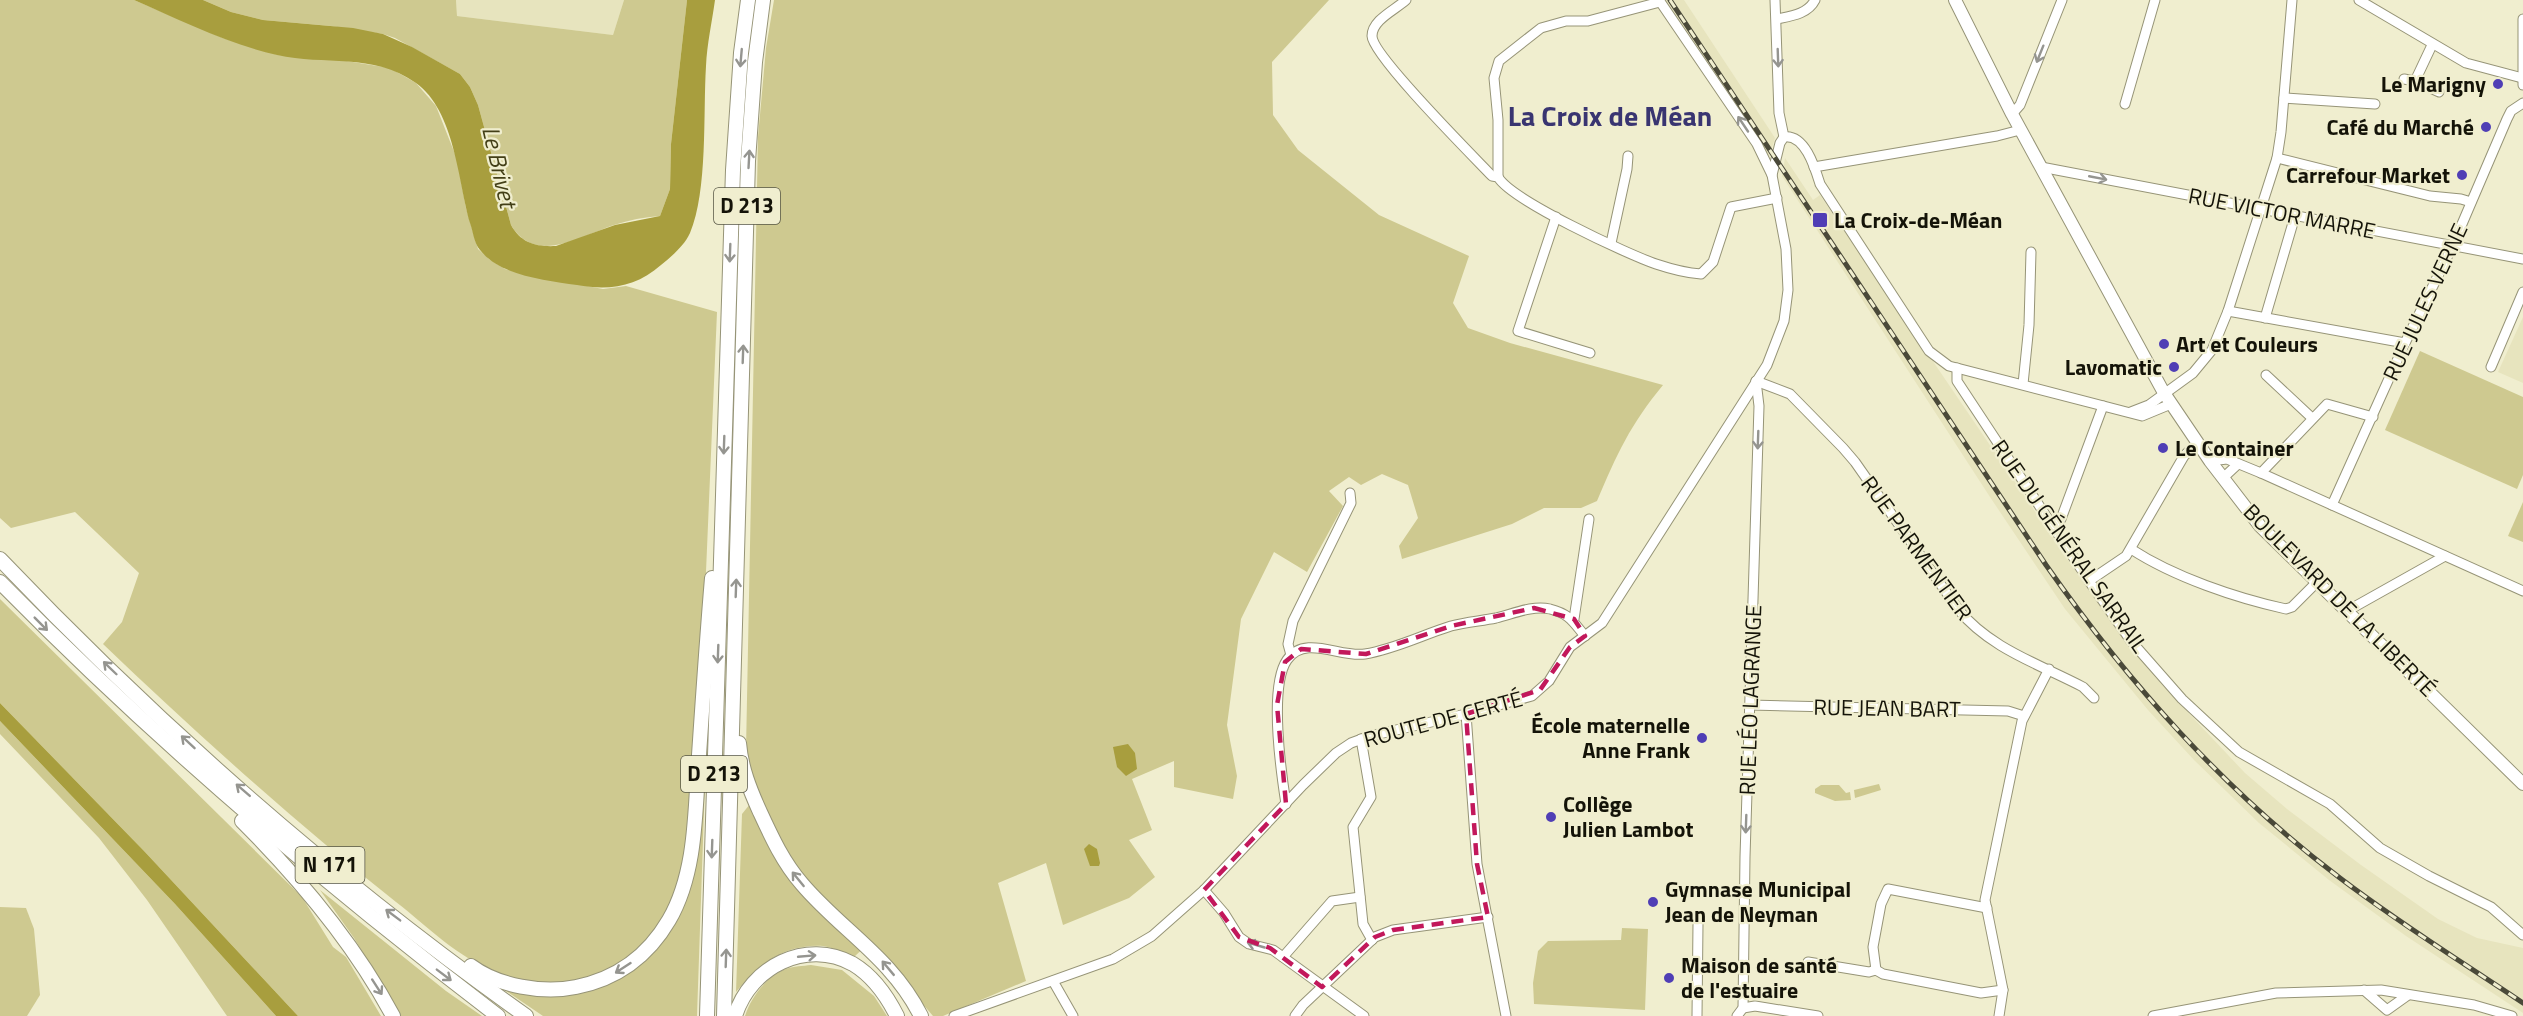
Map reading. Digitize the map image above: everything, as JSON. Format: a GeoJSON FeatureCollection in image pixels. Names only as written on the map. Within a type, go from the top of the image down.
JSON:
{"type":"FeatureCollection","features":[{"type":"Feature","properties":{"kind":"highway","name":"D 213"},"geometry":{"type":"LineString","coordinates":[[707,1016],[733,170],[741,53],[748,0]]}},
{"type":"Feature","properties":{"kind":"highway","name":"D 213"},"geometry":{"type":"LineString","coordinates":[[724,1016],[748,161],[755,62],[763,0]]}},
{"type":"Feature","properties":{"kind":"highway"},"geometry":{"type":"LineString","coordinates":[[439,951],[455,954],[478,972],[505,982],[543,989],[572,988],[600,981],[619,972],[638,958],[664,927],[681,891],[691,846],[714,548],[722,533]]}},
{"type":"Feature","properties":{"kind":"highway","name":"N 171"},"geometry":{"type":"LineString","coordinates":[[0,559],[79,639],[201,754],[330,865],[526,1016]]}},
{"type":"Feature","properties":{"kind":"highway","name":"N 171"},"geometry":{"type":"LineString","coordinates":[[0,582],[130,710],[236,805],[347,899],[498,1016]]}},
{"type":"Feature","properties":{"kind":"highway"},"geometry":{"type":"LineString","coordinates":[[733,688],[740,701],[740,758],[750,791],[785,862],[816,899],[882,961],[921,1016]]}},
{"type":"Feature","properties":{"kind":"highway"},"geometry":{"type":"LineString","coordinates":[[236,805],[242,820],[289,868],[339,930],[393,1016]]}},
{"type":"Feature","properties":{"kind":"highway"},"geometry":{"type":"LineString","coordinates":[[735,1016],[748,988],[773,966],[795,957],[821,955],[843,960],[861,970],[880,988],[897,1016]]}},
{"type":"Feature","properties":{"kind":"main road","name":"BOULEVARD DE LA LIBERTÉ"},"geometry":{"type":"LineString","coordinates":[[1955,0],[2020,130],[2167,398],[2210,461],[2260,526],[2523,784]]}},
{"type":"Feature","properties":{"kind":"street"},"geometry":{"type":"LineString","coordinates":[[1406,0],[1377,23],[1372,38],[1375,45],[1396,72],[1492,176],[1498,177]]}},
{"type":"Feature","properties":{"kind":"street"},"geometry":{"type":"LineString","coordinates":[[1772,175],[1780,143],[1784,137],[1779,113],[1775,0]]}},
{"type":"Feature","properties":{"kind":"street"},"geometry":{"type":"LineString","coordinates":[[1777,19],[1796,15],[1812,7],[1815,0]]}},
{"type":"Feature","properties":{"kind":"street"},"geometry":{"type":"LineString","coordinates":[[2012,114],[2020,105],[2062,0]]}},
{"type":"Feature","properties":{"kind":"street"},"geometry":{"type":"LineString","coordinates":[[2125,104],[2155,0]]}},
{"type":"Feature","properties":{"kind":"street"},"geometry":{"type":"LineString","coordinates":[[1784,137],[1793,138],[1799,142],[1814,167],[1820,184],[1929,351],[1949,366],[2142,416],[2148,415],[2193,373],[2212,350],[2228,311],[2277,158],[2292,0]]}},
{"type":"Feature","properties":{"kind":"street"},"geometry":{"type":"LineString","coordinates":[[2359,0],[2466,63],[2523,81],[2523,19]]}},
{"type":"Feature","properties":{"kind":"street"},"geometry":{"type":"LineString","coordinates":[[1772,175],[1757,144],[1658,2],[1588,21],[1566,21],[1541,28],[1499,61],[1495,68],[1498,177],[1502,183],[1521,198],[1556,217],[1653,263],[1683,273],[1701,274],[1713,262],[1731,207],[1777,198]]}},
{"type":"Feature","properties":{"kind":"street"},"geometry":{"type":"LineString","coordinates":[[2415,81],[2432,45]]}},
{"type":"Feature","properties":{"kind":"street"},"geometry":{"type":"LineString","coordinates":[[2404,79],[2415,81],[2439,92]]}},
{"type":"Feature","properties":{"kind":"street"},"geometry":{"type":"LineString","coordinates":[[2284,98],[2375,104]]}},
{"type":"Feature","properties":{"kind":"street","name":"RUE JULES VERNE"},"geometry":{"type":"LineString","coordinates":[[2332,505],[2405,343],[2453,244],[2506,119],[2511,111],[2523,103]]}},
{"type":"Feature","properties":{"kind":"street"},"geometry":{"type":"LineString","coordinates":[[1814,167],[1997,136],[2020,130]]}},
{"type":"Feature","properties":{"kind":"street"},"geometry":{"type":"LineString","coordinates":[[1611,243],[1628,156]]}},
{"type":"Feature","properties":{"kind":"street"},"geometry":{"type":"LineString","coordinates":[[2277,158],[2430,196],[2471,202]]}},
{"type":"Feature","properties":{"kind":"street","name":"RUE VICTOR MARRE"},"geometry":{"type":"LineString","coordinates":[[2041,167],[2523,258]]}},
{"type":"Feature","properties":{"kind":"street","name":"ROUTE DE CERTÉ"},"geometry":{"type":"LineString","coordinates":[[954,1016],[1113,959],[1152,936],[1204,890],[1336,753],[1361,739],[1532,696],[1549,681],[1570,647],[1602,623],[1756,381],[1777,342],[1784,321],[1788,290],[1787,262],[1772,175]]}},
{"type":"Feature","properties":{"kind":"street"},"geometry":{"type":"LineString","coordinates":[[2265,318],[2295,216]]}},
{"type":"Feature","properties":{"kind":"street"},"geometry":{"type":"LineString","coordinates":[[1556,217],[1518,331],[1590,353]]}},
{"type":"Feature","properties":{"kind":"street"},"geometry":{"type":"LineString","coordinates":[[2023,384],[2029,325],[2031,252]]}},
{"type":"Feature","properties":{"kind":"street"},"geometry":{"type":"LineString","coordinates":[[2491,367],[2523,292]]}},
{"type":"Feature","properties":{"kind":"street"},"geometry":{"type":"LineString","coordinates":[[2228,311],[2405,343]]}},
{"type":"Feature","properties":{"kind":"street","name":"RUE DU GÉNÉRAL SARRAIL"},"geometry":{"type":"LineString","coordinates":[[1957,368],[1957,381],[2088,581],[2131,641],[2182,699],[2239,752],[2330,804],[2389,853],[2491,907],[2523,935]]}},
{"type":"Feature","properties":{"kind":"street"},"geometry":{"type":"LineString","coordinates":[[2266,375],[2312,418]]}},
{"type":"Feature","properties":{"kind":"street","name":"RUE PARMENTIER"},"geometry":{"type":"LineString","coordinates":[[1756,381],[1790,394],[1856,462],[1958,609],[1973,627],[1992,641],[2083,687],[2094,698]]}},
{"type":"Feature","properties":{"kind":"street","name":"RUE LÉO LAGRANGE"},"geometry":{"type":"LineString","coordinates":[[1740,1012],[1759,406],[1756,381]]}},
{"type":"Feature","properties":{"kind":"street"},"geometry":{"type":"LineString","coordinates":[[2261,473],[2327,404],[2373,417]]}},
{"type":"Feature","properties":{"kind":"street"},"geometry":{"type":"LineString","coordinates":[[2053,526],[2061,519],[2103,406]]}},
{"type":"Feature","properties":{"kind":"street"},"geometry":{"type":"LineString","coordinates":[[2088,581],[2119,563],[2131,549],[2184,456],[2197,443]]}},
{"type":"Feature","properties":{"kind":"street"},"geometry":{"type":"LineString","coordinates":[[2210,461],[2227,459],[2261,473],[2523,591]]}},
{"type":"Feature","properties":{"kind":"street"},"geometry":{"type":"LineString","coordinates":[[2223,478],[2238,464]]}},
{"type":"Feature","properties":{"kind":"street"},"geometry":{"type":"LineString","coordinates":[[1291,655],[1288,644],[1293,621],[1351,503],[1350,493]]}},
{"type":"Feature","properties":{"kind":"street"},"geometry":{"type":"LineString","coordinates":[[1574,620],[1589,519]]}},
{"type":"Feature","properties":{"kind":"street"},"geometry":{"type":"LineString","coordinates":[[2131,549],[2167,568],[2217,588],[2286,609],[2292,607],[2317,582]]}},
{"type":"Feature","properties":{"kind":"street"},"geometry":{"type":"LineString","coordinates":[[2347,611],[2445,556]]}},
{"type":"Feature","properties":{"kind":"street"},"geometry":{"type":"LineString","coordinates":[[1286,804],[1281,769],[1277,705],[1285,662],[1301,649],[1310,647],[1348,654],[1366,654],[1451,626],[1534,609],[1550,609],[1574,620],[1585,636]]}},
{"type":"Feature","properties":{"kind":"street"},"geometry":{"type":"LineString","coordinates":[[1999,1016],[2003,990],[1985,900],[2024,716],[2049,669]]}},
{"type":"Feature","properties":{"kind":"street","name":"RUE JEAN BART"},"geometry":{"type":"LineString","coordinates":[[1750,705],[2008,711],[2024,716]]}},
{"type":"Feature","properties":{"kind":"street"},"geometry":{"type":"LineString","coordinates":[[1466,714],[1477,864],[1506,1016]]}},
{"type":"Feature","properties":{"kind":"street"},"geometry":{"type":"LineString","coordinates":[[1361,739],[1371,797],[1353,827],[1363,924],[1372,940]]}},
{"type":"Feature","properties":{"kind":"street"},"geometry":{"type":"LineString","coordinates":[[1876,970],[1873,947],[1884,895],[1888,889],[1987,908]]}},
{"type":"Feature","properties":{"kind":"street"},"geometry":{"type":"LineString","coordinates":[[1204,890],[1224,913],[1239,937],[1250,944],[1270,948],[1364,1016]]}},
{"type":"Feature","properties":{"kind":"street"},"geometry":{"type":"LineString","coordinates":[[1283,957],[1332,901],[1360,897]]}},
{"type":"Feature","properties":{"kind":"street"},"geometry":{"type":"LineString","coordinates":[[1295,1016],[1303,1005],[1372,940],[1393,930],[1488,917]]}},
{"type":"Feature","properties":{"kind":"street"},"geometry":{"type":"LineString","coordinates":[[1697,1016],[1698,924]]}},
{"type":"Feature","properties":{"kind":"street"},"geometry":{"type":"LineString","coordinates":[[1808,962],[1869,972],[1876,970],[1883,974],[1981,993],[2003,990]]}},
{"type":"Feature","properties":{"kind":"street"},"geometry":{"type":"LineString","coordinates":[[1053,981],[1073,1016]]}},
{"type":"Feature","properties":{"kind":"street"},"geometry":{"type":"LineString","coordinates":[[2364,990],[2388,1013],[2408,995]]}},
{"type":"Feature","properties":{"kind":"street"},"geometry":{"type":"LineString","coordinates":[[2153,1016],[2276,993],[2364,990],[2381,990],[2474,1005],[2500,1015],[2512,1016]]}},
{"type":"Feature","properties":{"kind":"street"},"geometry":{"type":"LineString","coordinates":[[1740,1012],[1755,1006],[1818,1016]]}},
{"type":"Feature","properties":{"kind":"highlighted area"},"geometry":{"type":"Polygon","coordinates":[[[1534,608],[1574,619],[1585,636],[1570,647],[1540,690],[1466,714],[1477,864],[1488,917],[1393,930],[1375,937],[1322,987],[1270,948],[1239,937],[1204,890],[1286,804],[1277,705],[1285,662],[1301,649],[1366,654],[1451,626],[1534,608]]]}},
{"type":"Feature","properties":{"kind":"shaded area"},"geometry":{"type":"Polygon","coordinates":[[[0,0],[134,0],[223,38],[278,55],[328,58],[390,68],[416,83],[436,106],[457,159],[466,208],[478,249],[489,259],[505,269],[523,274],[603,289],[626,286],[717,312],[706,572],[694,754],[706,753],[697,1016],[543,1016],[506,991],[497,972],[470,959],[444,941],[320,840],[210,744],[103,644],[122,622],[139,573],[75,512],[11,528],[0,518],[0,0]]]}},
{"type":"Feature","properties":{"kind":"shaded area"},"geometry":{"type":"Polygon","coordinates":[[[134,0],[203,0],[231,12],[263,20],[353,28],[383,34],[412,47],[460,74],[470,87],[478,105],[511,225],[519,236],[530,243],[556,246],[615,225],[660,216],[670,189],[671,144],[687,0],[715,0],[708,41],[700,196],[690,233],[677,251],[665,262],[642,278],[622,286],[600,288],[538,279],[499,266],[489,259],[476,244],[447,129],[429,95],[416,83],[399,73],[365,63],[295,58],[240,45],[134,0]]]}},
{"type":"Feature","properties":{"kind":"shaded area"},"geometry":{"type":"Polygon","coordinates":[[[203,0],[456,0],[457,16],[613,35],[624,0],[687,0],[671,144],[670,189],[660,216],[614,225],[573,241],[545,246],[533,244],[521,237],[511,225],[478,105],[470,87],[460,74],[395,38],[383,34],[331,26],[263,20],[231,12],[203,0]]]}},
{"type":"Feature","properties":{"kind":"shaded area"},"geometry":{"type":"Polygon","coordinates":[[[456,0],[624,0],[613,35],[457,16],[456,0]]]}},
{"type":"Feature","properties":{"kind":"shaded area"},"geometry":{"type":"Polygon","coordinates":[[[774,0],[1329,0],[1272,62],[1273,115],[1298,150],[1379,215],[1469,256],[1453,303],[1468,328],[1510,343],[1663,385],[1625,440],[1597,501],[1581,508],[1544,508],[1512,524],[1402,559],[1399,546],[1418,518],[1408,485],[1382,474],[1361,485],[1349,477],[1329,491],[1343,506],[1307,572],[1274,552],[1241,619],[1227,725],[1237,776],[1233,799],[1174,787],[1174,761],[1132,779],[1152,830],[1129,840],[1155,877],[1129,898],[1063,925],[1046,863],[998,883],[1026,981],[943,1016],[933,1016],[870,942],[854,957],[823,946],[796,948],[784,952],[763,965],[736,992],[742,814],[750,804],[746,750],[758,137],[766,48],[774,0]]]}},
{"type":"Feature","properties":{"kind":"shaded area"},"geometry":{"type":"Polygon","coordinates":[[[1664,0],[1684,0],[1775,138],[1769,157],[1664,0]]]}},
{"type":"Feature","properties":{"kind":"shaded area"},"geometry":{"type":"Polygon","coordinates":[[[1785,158],[1813,200],[1820,195],[2130,648],[2245,773],[2287,809],[2438,919],[2477,938],[2523,948],[2523,1013],[2406,936],[2329,880],[2259,823],[2194,760],[2148,710],[2065,609],[1990,497],[1782,176],[1785,158]]]}},
{"type":"Feature","properties":{"kind":"shaded area"},"geometry":{"type":"Polygon","coordinates":[[[2523,317],[2523,383],[2498,372],[2523,317]]]}},
{"type":"Feature","properties":{"kind":"shaded area"},"geometry":{"type":"Polygon","coordinates":[[[2420,351],[2523,397],[2523,475],[2517,489],[2385,430],[2420,351]]]}},
{"type":"Feature","properties":{"kind":"shaded area"},"geometry":{"type":"Polygon","coordinates":[[[2523,502],[2523,542],[2508,536],[2523,502]]]}},
{"type":"Feature","properties":{"kind":"shaded area"},"geometry":{"type":"Polygon","coordinates":[[[0,599],[302,897],[333,947],[346,957],[381,1016],[298,1016],[145,852],[0,703],[0,599]]]}},
{"type":"Feature","properties":{"kind":"shaded area"},"geometry":{"type":"Polygon","coordinates":[[[0,703],[145,852],[298,1016],[276,1016],[175,904],[0,721],[0,703]]]}},
{"type":"Feature","properties":{"kind":"shaded area"},"geometry":{"type":"Polygon","coordinates":[[[0,721],[175,904],[276,1016],[227,1016],[147,900],[99,838],[0,734],[0,721]]]}},
{"type":"Feature","properties":{"kind":"shaded area"},"geometry":{"type":"Polygon","coordinates":[[[1128,744],[1135,753],[1137,769],[1126,776],[1117,767],[1113,747],[1128,744]]]}},
{"type":"Feature","properties":{"kind":"shaded area"},"geometry":{"type":"Polygon","coordinates":[[[1879,784],[1881,790],[1855,798],[1854,790],[1879,784]]]}},
{"type":"Feature","properties":{"kind":"shaded area"},"geometry":{"type":"Polygon","coordinates":[[[1821,785],[1839,785],[1846,793],[1850,792],[1851,800],[1835,801],[1815,793],[1815,789],[1821,785]]]}},
{"type":"Feature","properties":{"kind":"shaded area"},"geometry":{"type":"Polygon","coordinates":[[[1089,844],[1097,849],[1099,866],[1090,866],[1084,849],[1089,844]]]}},
{"type":"Feature","properties":{"kind":"shaded area"},"geometry":{"type":"Polygon","coordinates":[[[320,890],[446,991],[482,1016],[401,1016],[354,938],[320,890]]]}},
{"type":"Feature","properties":{"kind":"shaded area"},"geometry":{"type":"Polygon","coordinates":[[[0,907],[26,908],[34,929],[40,995],[27,1016],[0,1016],[0,907]]]}},
{"type":"Feature","properties":{"kind":"shaded area"},"geometry":{"type":"Polygon","coordinates":[[[1622,928],[1648,929],[1645,1010],[1534,1004],[1533,983],[1538,951],[1548,941],[1621,940],[1622,928]]]}},
{"type":"Feature","properties":{"kind":"shaded area"},"geometry":{"type":"Polygon","coordinates":[[[811,965],[842,970],[874,996],[887,1016],[745,1016],[751,1002],[772,977],[789,968],[811,965]]]}},
{"type":"Feature","properties":{"kind":"railway"},"geometry":{"type":"LineString","coordinates":[[1670,0],[2046,565],[2111,652],[2145,693],[2218,771],[2297,844],[2385,911],[2523,1003]]}},
{"type":"Feature","properties":{"kind":"place","name":"Le Marigny"},"geometry":{"type":"Point","coordinates":[2498,84]}},
{"type":"Feature","properties":{"kind":"place","name":"Café du Marché"},"geometry":{"type":"Point","coordinates":[2486,127]}},
{"type":"Feature","properties":{"kind":"place","name":"Carrefour Market"},"geometry":{"type":"Point","coordinates":[2462,175]}},
{"type":"Feature","properties":{"kind":"place","name":"La Croix-de-Méan"},"geometry":{"type":"Point","coordinates":[1820,220]}},
{"type":"Feature","properties":{"kind":"place","name":"Art et Couleurs"},"geometry":{"type":"Point","coordinates":[2164,344]}},
{"type":"Feature","properties":{"kind":"place","name":"Lavomatic"},"geometry":{"type":"Point","coordinates":[2174,367]}},
{"type":"Feature","properties":{"kind":"place","name":"Le Container"},"geometry":{"type":"Point","coordinates":[2163,448]}},
{"type":"Feature","properties":{"kind":"place","name":"École maternelle Anne Frank"},"geometry":{"type":"Point","coordinates":[1702,738]}},
{"type":"Feature","properties":{"kind":"place","name":"Collège Julien Lambot"},"geometry":{"type":"Point","coordinates":[1551,817]}},
{"type":"Feature","properties":{"kind":"place","name":"Gymnase Municipal Jean de Neyman"},"geometry":{"type":"Point","coordinates":[1653,902]}},
{"type":"Feature","properties":{"kind":"place","name":"Maison de santé de l'estuaire"},"geometry":{"type":"Point","coordinates":[1669,978]}},
{"type":"Feature","properties":{"kind":"district","name":"La Croix de Méan"},"geometry":{"type":"Point","coordinates":[1610,116]}},
{"type":"Feature","properties":{"kind":"water label","name":"Le Brivet"},"geometry":{"type":"Point","coordinates":[499,167]}}]}
